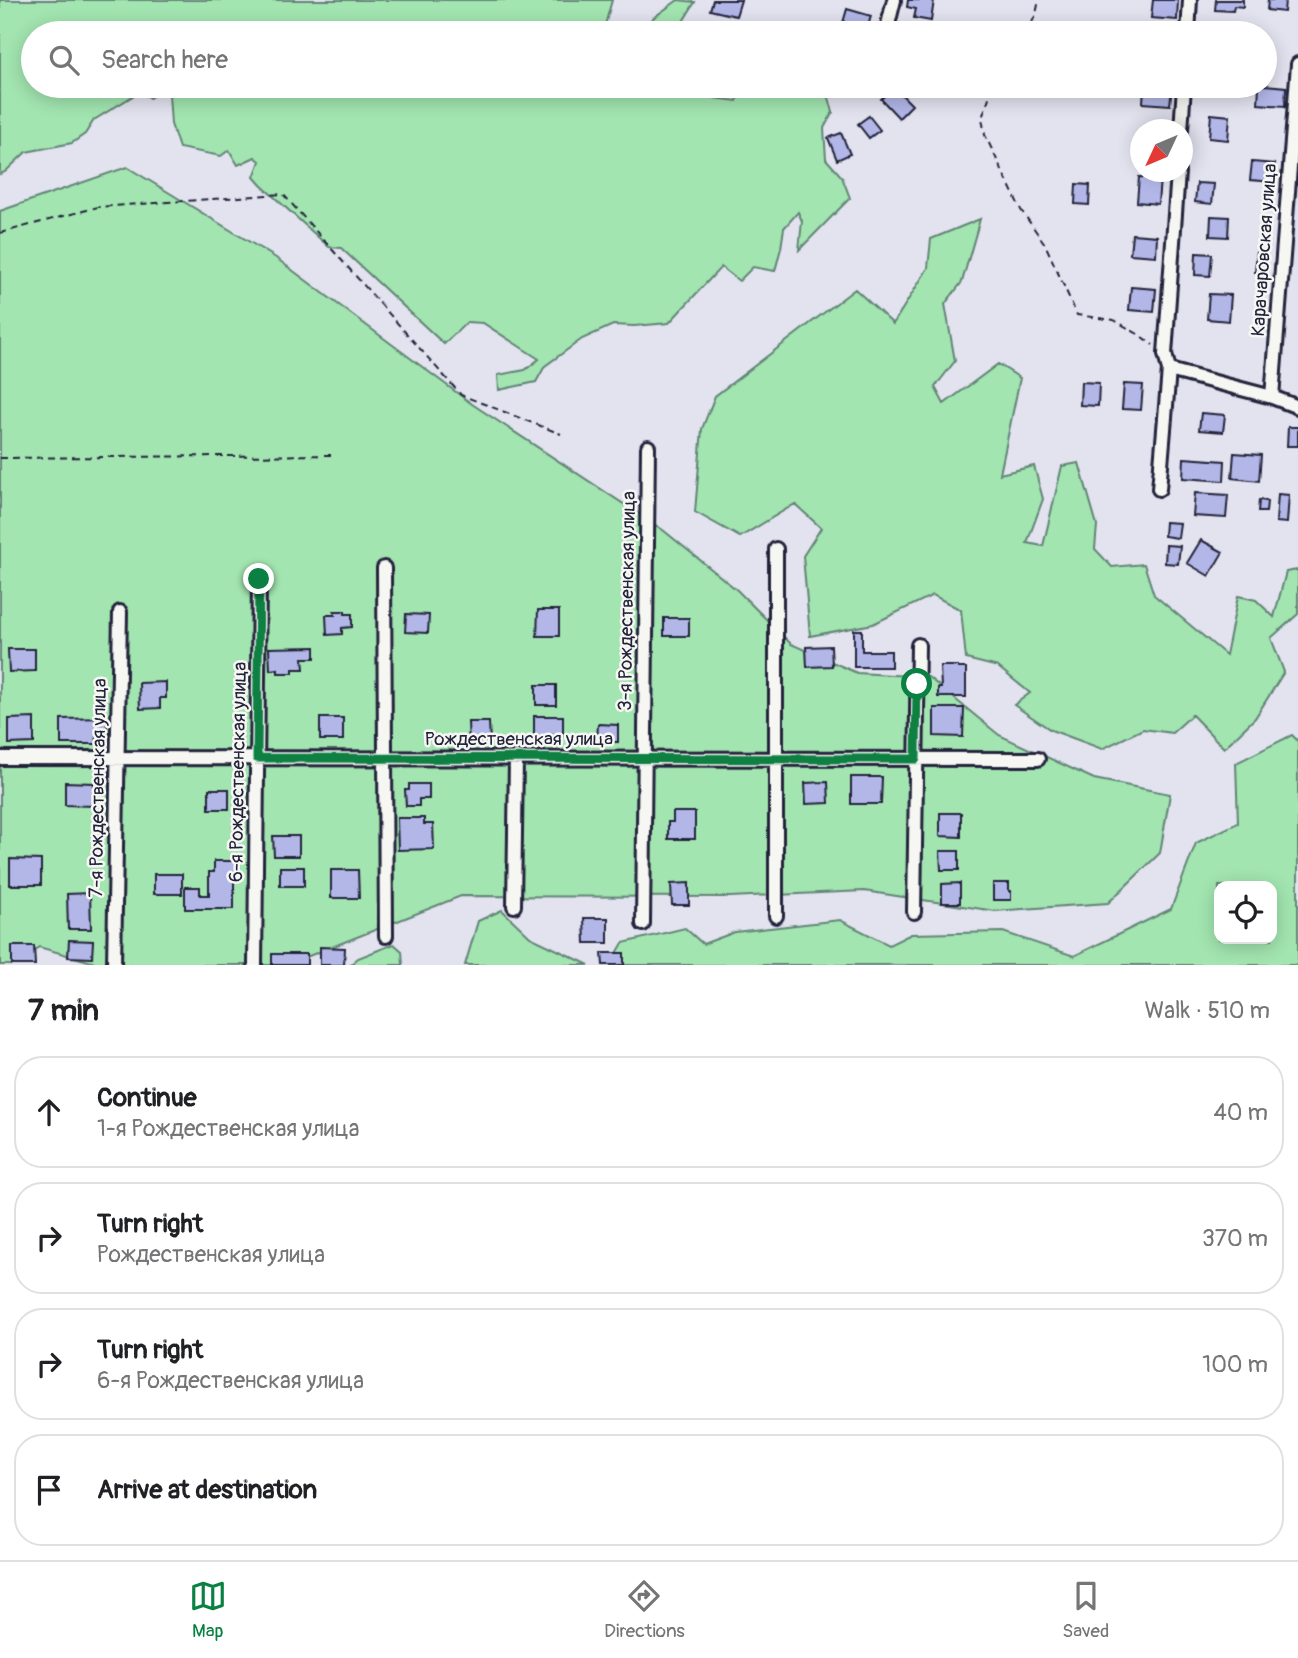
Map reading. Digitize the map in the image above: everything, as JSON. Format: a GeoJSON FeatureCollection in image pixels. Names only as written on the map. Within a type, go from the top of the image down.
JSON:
{"type":"FeatureCollection","features":[{"type":"Feature","properties":{"kind":"street"},"geometry":{"type":"LineString","coordinates":[[890,21],[894,0]]}},
{"type":"Feature","properties":{"kind":"street"},"geometry":{"type":"LineString","coordinates":[[1189,21],[1190,0]]}},
{"type":"Feature","properties":{"kind":"street","name":"Карачаровская улица"},"geometry":{"type":"LineString","coordinates":[[1272,397],[1298,64]]}},
{"type":"Feature","properties":{"kind":"street"},"geometry":{"type":"LineString","coordinates":[[1182,119],[1183,98]]}},
{"type":"Feature","properties":{"kind":"street"},"geometry":{"type":"LineString","coordinates":[[1159,489],[1169,370],[1165,354],[1177,182]]}},
{"type":"Feature","properties":{"kind":"street"},"geometry":{"type":"LineString","coordinates":[[1169,370],[1272,397],[1298,407]]}},
{"type":"Feature","properties":{"kind":"street","name":"3-я Рождественская улица"},"geometry":{"type":"LineString","coordinates":[[643,924],[648,447]]}},
{"type":"Feature","properties":{"kind":"street"},"geometry":{"type":"LineString","coordinates":[[776,549],[776,916]]}},
{"type":"Feature","properties":{"kind":"street"},"geometry":{"type":"LineString","coordinates":[[384,568],[386,936]]}},
{"type":"Feature","properties":{"kind":"street","name":"6-я Рождественская улица"},"geometry":{"type":"LineString","coordinates":[[256,965],[259,579]]}},
{"type":"Feature","properties":{"kind":"street","name":"7-я Рождественская улица"},"geometry":{"type":"LineString","coordinates":[[114,965],[120,612]]}},
{"type":"Feature","properties":{"kind":"street"},"geometry":{"type":"LineString","coordinates":[[914,912],[918,645]]}},
{"type":"Feature","properties":{"kind":"street","name":"Рождественская улица"},"geometry":{"type":"LineString","coordinates":[[0,758],[1038,759]]}},
{"type":"Feature","properties":{"kind":"street"},"geometry":{"type":"LineString","coordinates":[[514,906],[516,758]]}},
{"type":"Feature","properties":{"kind":"path"},"geometry":{"type":"LineString","coordinates":[[1033,21],[1039,0]]}},
{"type":"Feature","properties":{"kind":"path"},"geometry":{"type":"LineString","coordinates":[[989,98],[982,118],[985,135],[1021,210],[1045,244],[1077,315],[1114,320],[1165,354]]}},
{"type":"Feature","properties":{"kind":"path"},"geometry":{"type":"LineString","coordinates":[[0,233],[98,207],[283,194],[461,395],[561,434]]}},
{"type":"Feature","properties":{"kind":"path"},"geometry":{"type":"LineString","coordinates":[[0,458],[334,455]]}},
{"type":"Feature","properties":{"kind":"green space"},"geometry":{"type":"Polygon","coordinates":[[[0,0],[612,0],[606,21],[21,21],[21,98],[130,98],[94,120],[85,134],[72,143],[26,152],[0,174],[0,0]]]}},
{"type":"Feature","properties":{"kind":"green space"},"geometry":{"type":"Polygon","coordinates":[[[678,0],[695,2],[683,21],[652,21],[678,0]]]}},
{"type":"Feature","properties":{"kind":"green space"},"geometry":{"type":"Polygon","coordinates":[[[169,98],[715,98],[737,101],[738,98],[829,98],[833,112],[824,128],[826,159],[842,177],[850,198],[799,250],[802,221],[798,212],[784,228],[775,271],[753,267],[739,281],[721,267],[669,323],[613,325],[582,339],[545,366],[536,382],[499,390],[498,375],[525,370],[539,359],[483,323],[467,322],[444,344],[341,248],[329,247],[261,185],[254,177],[260,161],[255,157],[238,165],[229,150],[221,156],[179,148],[171,124],[169,98]]]}},
{"type":"Feature","properties":{"kind":"green space"},"geometry":{"type":"Polygon","coordinates":[[[127,167],[276,258],[472,404],[663,530],[737,590],[791,644],[857,673],[928,677],[999,735],[1094,779],[1170,794],[1160,853],[1108,903],[995,911],[864,891],[730,897],[461,896],[286,965],[102,965],[39,947],[11,965],[0,965],[0,211],[127,167]]]}},
{"type":"Feature","properties":{"kind":"green space"},"geometry":{"type":"Polygon","coordinates":[[[980,219],[962,282],[945,304],[955,361],[935,387],[944,404],[998,364],[1020,378],[1000,474],[1034,466],[1043,499],[1027,543],[1043,546],[1062,466],[1079,463],[1097,525],[1095,549],[1112,567],[1144,564],[1154,595],[1226,655],[1238,596],[1256,600],[1274,617],[1286,572],[1298,570],[1298,614],[1271,638],[1284,672],[1255,718],[1224,748],[1192,715],[1172,733],[1143,729],[1102,749],[1051,730],[1014,705],[1030,693],[998,667],[966,659],[961,610],[933,595],[873,624],[810,636],[803,556],[821,528],[795,504],[740,537],[695,512],[702,429],[715,396],[855,289],[893,324],[928,268],[931,239],[980,219]]]}},
{"type":"Feature","properties":{"kind":"green space"},"geometry":{"type":"Polygon","coordinates":[[[1292,735],[1298,741],[1298,965],[610,965],[623,943],[685,928],[703,944],[735,932],[840,920],[889,945],[911,934],[1003,932],[1074,956],[1171,909],[1196,843],[1238,823],[1236,763],[1292,735]]]}},
{"type":"Feature","properties":{"kind":"green space"},"geometry":{"type":"Polygon","coordinates":[[[502,910],[530,937],[589,965],[465,965],[478,921],[502,910]]]}},
{"type":"Feature","properties":{"kind":"green space"},"geometry":{"type":"Polygon","coordinates":[[[394,944],[402,951],[403,965],[350,965],[358,958],[394,944]]]}},
{"type":"Feature","properties":{"kind":"building"},"geometry":{"type":"Polygon","coordinates":[[[713,0],[741,0],[736,16],[710,10],[713,0]]]}},
{"type":"Feature","properties":{"kind":"building"},"geometry":{"type":"Polygon","coordinates":[[[908,0],[934,0],[931,21],[914,18],[916,9],[907,7],[908,0]]]}},
{"type":"Feature","properties":{"kind":"building"},"geometry":{"type":"Polygon","coordinates":[[[1153,0],[1178,0],[1177,20],[1151,18],[1153,0]]]}},
{"type":"Feature","properties":{"kind":"building"},"geometry":{"type":"Polygon","coordinates":[[[1216,0],[1243,0],[1243,7],[1234,6],[1233,11],[1215,10],[1216,0]]]}},
{"type":"Feature","properties":{"kind":"building"},"geometry":{"type":"Polygon","coordinates":[[[1268,0],[1285,0],[1284,12],[1267,10],[1268,0]]]}},
{"type":"Feature","properties":{"kind":"building"},"geometry":{"type":"Polygon","coordinates":[[[847,9],[871,16],[870,21],[844,21],[847,9]]]}},
{"type":"Feature","properties":{"kind":"building"},"geometry":{"type":"Polygon","coordinates":[[[1277,86],[1286,87],[1285,106],[1258,104],[1258,98],[1277,98],[1277,86]]]}},
{"type":"Feature","properties":{"kind":"building"},"geometry":{"type":"Polygon","coordinates":[[[905,98],[912,105],[899,118],[881,99],[905,98]]]}},
{"type":"Feature","properties":{"kind":"building"},"geometry":{"type":"Polygon","coordinates":[[[1143,98],[1171,98],[1170,105],[1143,103],[1143,98]]]}},
{"type":"Feature","properties":{"kind":"building"},"geometry":{"type":"Polygon","coordinates":[[[1211,114],[1230,116],[1228,140],[1209,138],[1211,114]]]}},
{"type":"Feature","properties":{"kind":"building"},"geometry":{"type":"Polygon","coordinates":[[[869,116],[880,130],[869,138],[858,124],[869,116]]]}},
{"type":"Feature","properties":{"kind":"building"},"geometry":{"type":"Polygon","coordinates":[[[841,133],[850,154],[837,160],[828,138],[841,133]]]}},
{"type":"Feature","properties":{"kind":"building"},"geometry":{"type":"Polygon","coordinates":[[[1252,162],[1275,164],[1274,182],[1250,180],[1252,162]]]}},
{"type":"Feature","properties":{"kind":"building"},"geometry":{"type":"Polygon","coordinates":[[[1139,182],[1160,182],[1158,204],[1137,202],[1139,182]]]}},
{"type":"Feature","properties":{"kind":"building"},"geometry":{"type":"Polygon","coordinates":[[[1197,183],[1214,184],[1212,204],[1195,202],[1197,183]]]}},
{"type":"Feature","properties":{"kind":"building"},"geometry":{"type":"Polygon","coordinates":[[[1076,184],[1090,185],[1089,205],[1075,204],[1076,184]]]}},
{"type":"Feature","properties":{"kind":"building"},"geometry":{"type":"Polygon","coordinates":[[[1211,216],[1229,217],[1228,237],[1210,236],[1211,216]]]}},
{"type":"Feature","properties":{"kind":"building"},"geometry":{"type":"Polygon","coordinates":[[[1132,234],[1157,236],[1156,256],[1130,254],[1132,234]]]}},
{"type":"Feature","properties":{"kind":"building"},"geometry":{"type":"Polygon","coordinates":[[[1257,251],[1267,252],[1266,272],[1255,272],[1257,251]]]}},
{"type":"Feature","properties":{"kind":"building"},"geometry":{"type":"Polygon","coordinates":[[[1196,253],[1212,254],[1210,276],[1195,275],[1196,253]]]}},
{"type":"Feature","properties":{"kind":"building"},"geometry":{"type":"Polygon","coordinates":[[[1131,287],[1156,289],[1154,312],[1129,310],[1131,287]]]}},
{"type":"Feature","properties":{"kind":"building"},"geometry":{"type":"Polygon","coordinates":[[[1209,294],[1231,295],[1229,321],[1207,319],[1209,294]]]}},
{"type":"Feature","properties":{"kind":"building"},"geometry":{"type":"Polygon","coordinates":[[[1081,382],[1099,383],[1098,406],[1080,405],[1081,382]]]}},
{"type":"Feature","properties":{"kind":"building"},"geometry":{"type":"Polygon","coordinates":[[[1124,384],[1143,385],[1141,410],[1122,409],[1124,384]]]}},
{"type":"Feature","properties":{"kind":"building"},"geometry":{"type":"Polygon","coordinates":[[[1201,413],[1225,415],[1223,432],[1199,430],[1201,413]]]}},
{"type":"Feature","properties":{"kind":"building"},"geometry":{"type":"Polygon","coordinates":[[[1288,427],[1298,427],[1298,446],[1287,446],[1288,427]]]}},
{"type":"Feature","properties":{"kind":"building"},"geometry":{"type":"Polygon","coordinates":[[[1234,453],[1261,455],[1259,481],[1232,478],[1234,453]]]}},
{"type":"Feature","properties":{"kind":"building"},"geometry":{"type":"Polygon","coordinates":[[[1184,458],[1225,461],[1224,481],[1183,478],[1184,458]]]}},
{"type":"Feature","properties":{"kind":"building"},"geometry":{"type":"Polygon","coordinates":[[[1195,493],[1228,495],[1226,518],[1193,516],[1195,493]]]}},
{"type":"Feature","properties":{"kind":"building"},"geometry":{"type":"Polygon","coordinates":[[[1278,494],[1289,495],[1287,523],[1276,522],[1278,494]]]}},
{"type":"Feature","properties":{"kind":"building"},"geometry":{"type":"Polygon","coordinates":[[[1259,500],[1267,501],[1266,512],[1258,512],[1259,500]]]}},
{"type":"Feature","properties":{"kind":"building"},"geometry":{"type":"Polygon","coordinates":[[[1165,522],[1180,523],[1178,538],[1164,536],[1165,522]]]}},
{"type":"Feature","properties":{"kind":"building"},"geometry":{"type":"Polygon","coordinates":[[[1201,540],[1223,552],[1209,576],[1187,563],[1201,540]]]}},
{"type":"Feature","properties":{"kind":"building"},"geometry":{"type":"Polygon","coordinates":[[[1166,545],[1180,546],[1178,564],[1165,563],[1166,545]]]}},
{"type":"Feature","properties":{"kind":"building"},"geometry":{"type":"Polygon","coordinates":[[[538,610],[559,610],[559,636],[537,636],[538,610]]]}},
{"type":"Feature","properties":{"kind":"building"},"geometry":{"type":"Polygon","coordinates":[[[334,611],[352,614],[352,627],[342,628],[342,634],[327,635],[326,615],[335,615],[334,611]]]}},
{"type":"Feature","properties":{"kind":"building"},"geometry":{"type":"Polygon","coordinates":[[[406,614],[429,615],[428,633],[405,632],[406,614]]]}},
{"type":"Feature","properties":{"kind":"building"},"geometry":{"type":"Polygon","coordinates":[[[664,618],[689,618],[689,636],[664,636],[664,618]]]}},
{"type":"Feature","properties":{"kind":"building"},"geometry":{"type":"Polygon","coordinates":[[[854,630],[862,630],[862,651],[891,651],[891,667],[854,667],[854,630]]]}},
{"type":"Feature","properties":{"kind":"building"},"geometry":{"type":"Polygon","coordinates":[[[831,646],[832,666],[807,667],[806,647],[831,646]]]}},
{"type":"Feature","properties":{"kind":"building"},"geometry":{"type":"Polygon","coordinates":[[[315,647],[315,658],[303,658],[304,669],[293,669],[293,673],[270,670],[269,648],[315,647]]]}},
{"type":"Feature","properties":{"kind":"building"},"geometry":{"type":"Polygon","coordinates":[[[8,649],[35,649],[35,671],[9,672],[8,649]]]}},
{"type":"Feature","properties":{"kind":"building"},"geometry":{"type":"Polygon","coordinates":[[[940,666],[966,668],[966,697],[938,697],[938,688],[941,688],[940,666]]]}},
{"type":"Feature","properties":{"kind":"building"},"geometry":{"type":"Polygon","coordinates":[[[166,682],[166,698],[160,698],[160,708],[140,709],[139,683],[166,682]]]}},
{"type":"Feature","properties":{"kind":"building"},"geometry":{"type":"Polygon","coordinates":[[[536,685],[556,685],[556,705],[536,705],[536,685]]]}},
{"type":"Feature","properties":{"kind":"building"},"geometry":{"type":"Polygon","coordinates":[[[934,708],[964,708],[963,737],[934,736],[934,708]]]}},
{"type":"Feature","properties":{"kind":"building"},"geometry":{"type":"Polygon","coordinates":[[[534,716],[563,716],[563,735],[551,734],[551,739],[534,739],[534,716]]]}},
{"type":"Feature","properties":{"kind":"building"},"geometry":{"type":"Polygon","coordinates":[[[34,718],[34,743],[9,744],[9,719],[34,718]]]}},
{"type":"Feature","properties":{"kind":"building"},"geometry":{"type":"Polygon","coordinates":[[[107,718],[107,731],[96,731],[97,744],[61,744],[61,719],[107,718]]]}},
{"type":"Feature","properties":{"kind":"building"},"geometry":{"type":"Polygon","coordinates":[[[320,718],[343,718],[343,740],[320,740],[320,718]]]}},
{"type":"Feature","properties":{"kind":"building"},"geometry":{"type":"Polygon","coordinates":[[[468,722],[489,722],[490,742],[469,743],[468,722]]]}},
{"type":"Feature","properties":{"kind":"building"},"geometry":{"type":"Polygon","coordinates":[[[598,724],[618,725],[618,742],[597,742],[598,724]]]}},
{"type":"Feature","properties":{"kind":"building"},"geometry":{"type":"Polygon","coordinates":[[[851,777],[882,777],[881,804],[851,804],[851,777]]]}},
{"type":"Feature","properties":{"kind":"building"},"geometry":{"type":"Polygon","coordinates":[[[65,782],[94,783],[94,806],[65,805],[65,782]]]}},
{"type":"Feature","properties":{"kind":"building"},"geometry":{"type":"Polygon","coordinates":[[[828,782],[829,803],[806,804],[805,783],[828,782]]]}},
{"type":"Feature","properties":{"kind":"building"},"geometry":{"type":"Polygon","coordinates":[[[409,784],[429,784],[429,799],[419,799],[419,806],[406,806],[405,790],[409,790],[409,784]]]}},
{"type":"Feature","properties":{"kind":"building"},"geometry":{"type":"Polygon","coordinates":[[[209,789],[229,789],[229,809],[209,809],[209,789]]]}},
{"type":"Feature","properties":{"kind":"building"},"geometry":{"type":"Polygon","coordinates":[[[673,812],[695,812],[695,839],[668,839],[668,822],[673,822],[673,812]]]}},
{"type":"Feature","properties":{"kind":"building"},"geometry":{"type":"Polygon","coordinates":[[[940,813],[961,813],[961,837],[940,836],[940,813]]]}},
{"type":"Feature","properties":{"kind":"building"},"geometry":{"type":"Polygon","coordinates":[[[397,818],[424,818],[424,824],[433,824],[434,849],[398,850],[397,818]]]}},
{"type":"Feature","properties":{"kind":"building"},"geometry":{"type":"Polygon","coordinates":[[[273,836],[299,836],[299,856],[274,856],[273,836]]]}},
{"type":"Feature","properties":{"kind":"building"},"geometry":{"type":"Polygon","coordinates":[[[940,851],[959,851],[959,870],[941,870],[940,851]]]}},
{"type":"Feature","properties":{"kind":"building"},"geometry":{"type":"Polygon","coordinates":[[[10,859],[41,860],[41,885],[10,885],[10,859]]]}},
{"type":"Feature","properties":{"kind":"building"},"geometry":{"type":"Polygon","coordinates":[[[214,861],[237,861],[237,872],[234,872],[234,909],[185,909],[185,887],[200,887],[200,895],[209,895],[209,872],[214,872],[214,861]]]}},
{"type":"Feature","properties":{"kind":"building"},"geometry":{"type":"Polygon","coordinates":[[[280,867],[304,867],[304,886],[280,886],[280,867]]]}},
{"type":"Feature","properties":{"kind":"building"},"geometry":{"type":"Polygon","coordinates":[[[331,870],[358,870],[359,898],[331,898],[331,870]]]}},
{"type":"Feature","properties":{"kind":"building"},"geometry":{"type":"Polygon","coordinates":[[[154,874],[182,874],[182,894],[154,894],[154,874]]]}},
{"type":"Feature","properties":{"kind":"building"},"geometry":{"type":"Polygon","coordinates":[[[689,883],[689,905],[672,905],[671,884],[689,883]]]}},
{"type":"Feature","properties":{"kind":"building"},"geometry":{"type":"Polygon","coordinates":[[[960,883],[960,903],[942,903],[942,884],[960,883]]]}},
{"type":"Feature","properties":{"kind":"building"},"geometry":{"type":"Polygon","coordinates":[[[993,883],[1009,883],[1011,900],[993,900],[993,883]]]}},
{"type":"Feature","properties":{"kind":"building"},"geometry":{"type":"Polygon","coordinates":[[[90,893],[91,929],[68,929],[67,894],[90,893]]]}},
{"type":"Feature","properties":{"kind":"building"},"geometry":{"type":"Polygon","coordinates":[[[584,918],[608,918],[608,943],[585,943],[584,918]]]}},
{"type":"Feature","properties":{"kind":"building"},"geometry":{"type":"Polygon","coordinates":[[[69,940],[93,941],[92,958],[68,957],[69,940]]]}},
{"type":"Feature","properties":{"kind":"building"},"geometry":{"type":"Polygon","coordinates":[[[12,946],[34,946],[35,965],[12,965],[12,946]]]}},
{"type":"Feature","properties":{"kind":"building"},"geometry":{"type":"Polygon","coordinates":[[[320,947],[345,948],[344,965],[320,965],[320,947]]]}},
{"type":"Feature","properties":{"kind":"building"},"geometry":{"type":"Polygon","coordinates":[[[602,953],[624,953],[624,965],[603,965],[602,953]]]}},
{"type":"Feature","properties":{"kind":"building"},"geometry":{"type":"Polygon","coordinates":[[[272,954],[307,954],[307,965],[272,965],[272,954]]]}},
{"type":"Feature","properties":{"kind":"route"},"geometry":{"type":"LineString","coordinates":[[259,579],[257,758],[916,759],[917,684]]}}]}
